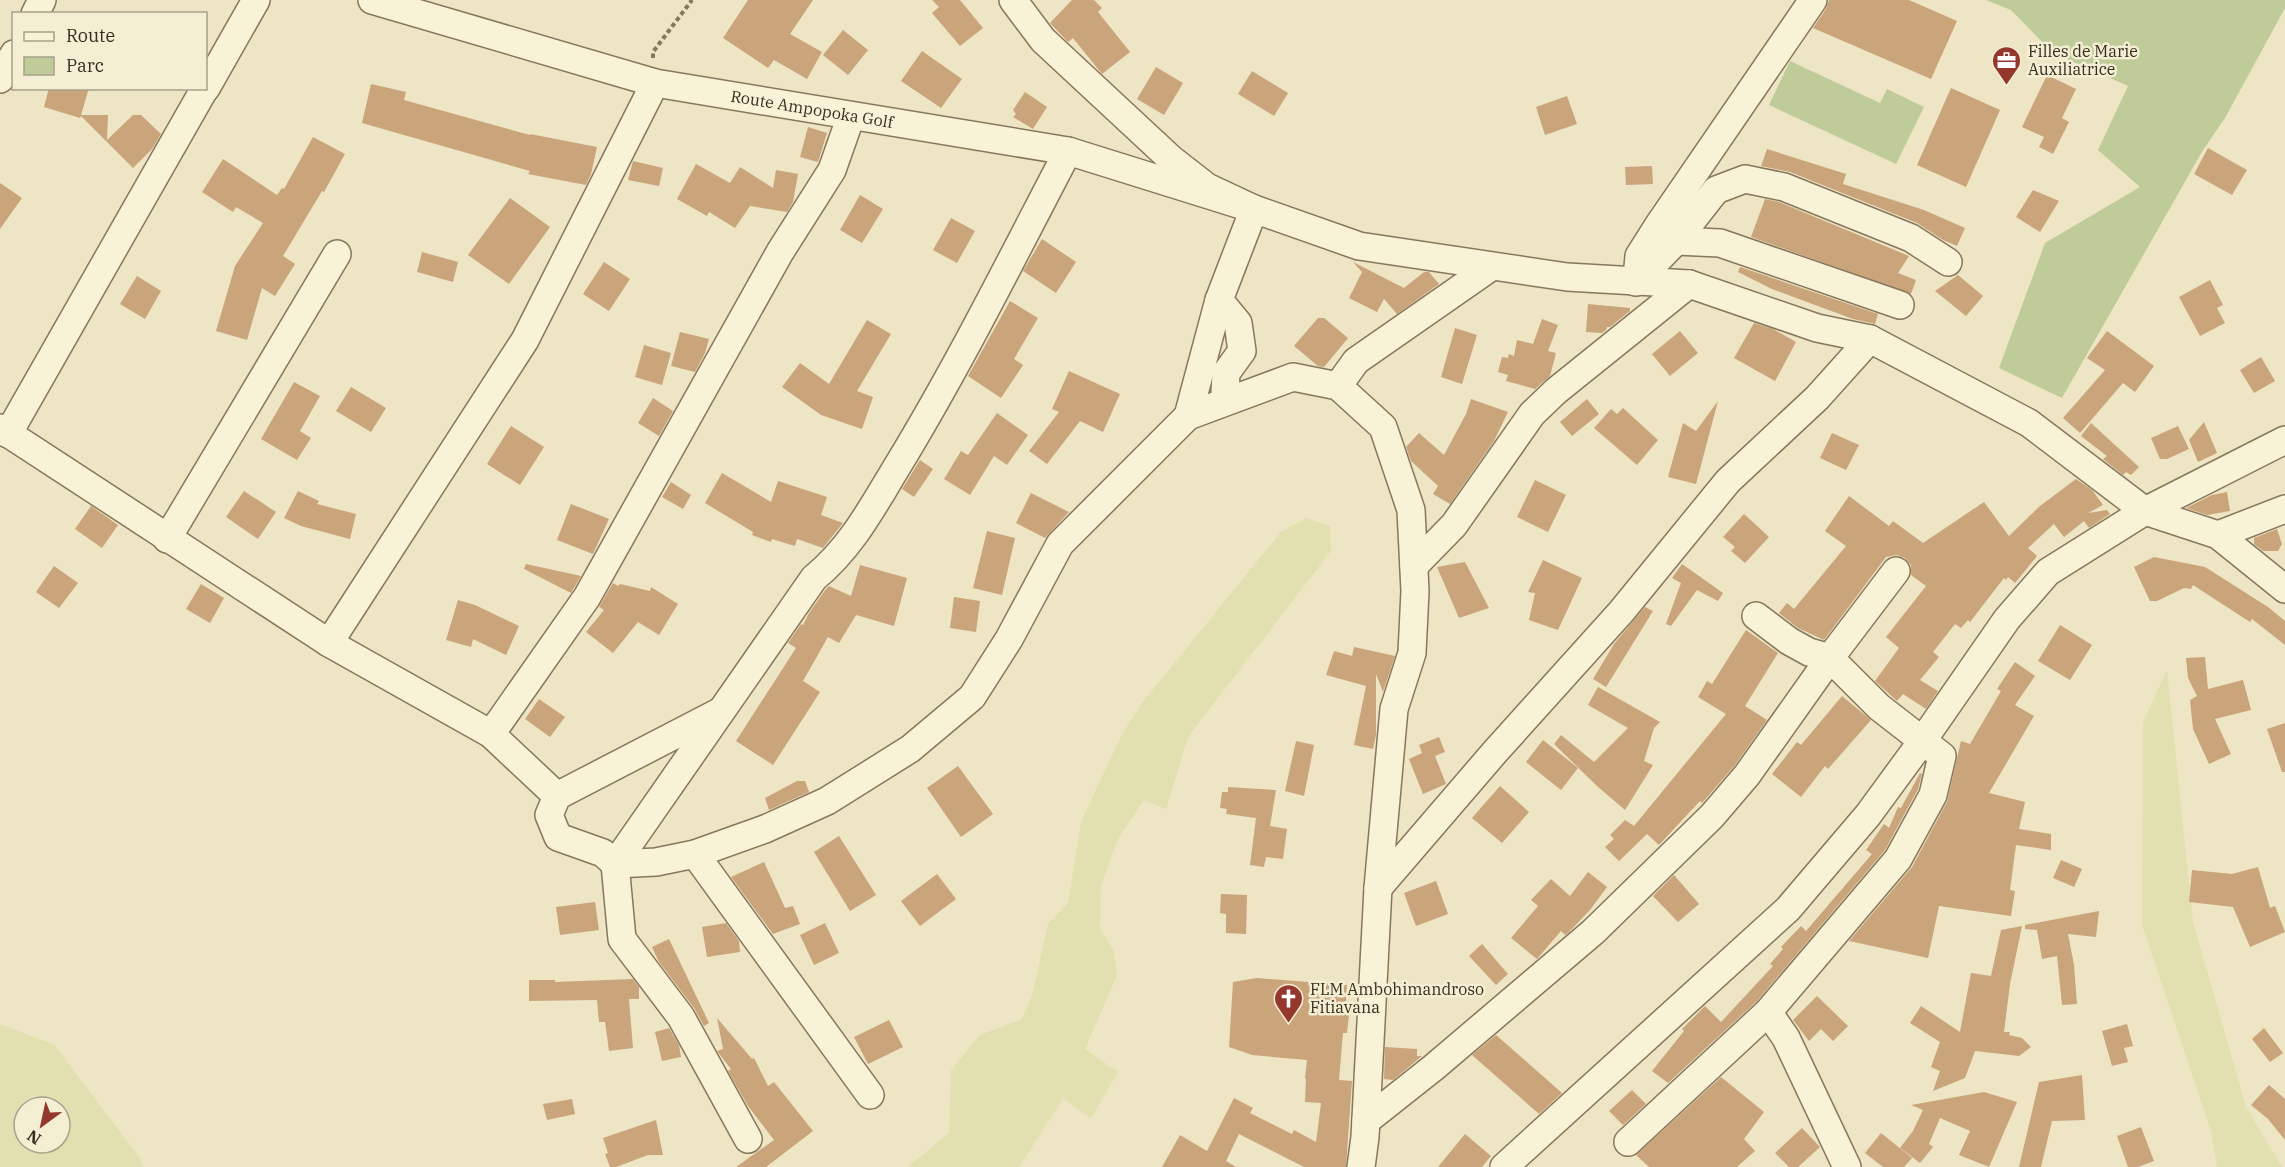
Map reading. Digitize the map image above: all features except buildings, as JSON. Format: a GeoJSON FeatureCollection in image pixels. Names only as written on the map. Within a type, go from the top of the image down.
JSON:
{"type":"FeatureCollection","features":[{"type":"Feature","properties":{"kind":"street"},"geometry":{"type":"LineString","coordinates":[[207,85],[256,0]]}},
{"type":"Feature","properties":{"kind":"street","name":"Route Ampopoka Golf"},"geometry":{"type":"LineString","coordinates":[[372,0],[655,83],[1068,151],[1254,209]]}},
{"type":"Feature","properties":{"kind":"street"},"geometry":{"type":"LineString","coordinates":[[1013,0],[1043,40],[1171,159],[1207,187],[1254,209],[1359,246],[1567,277],[1689,284],[1817,328],[1870,339],[2029,423],[2145,511],[2218,535],[2285,589]]}},
{"type":"Feature","properties":{"kind":"street"},"geometry":{"type":"LineString","coordinates":[[1636,282],[1639,256],[1645,246],[1812,0]]}},
{"type":"Feature","properties":{"kind":"street"},"geometry":{"type":"LineString","coordinates":[[0,79],[12,58]]}},
{"type":"Feature","properties":{"kind":"street"},"geometry":{"type":"LineString","coordinates":[[329,643],[525,340],[655,83]]}},
{"type":"Feature","properties":{"kind":"street"},"geometry":{"type":"LineString","coordinates":[[204,90],[4,431],[329,643],[491,734],[557,796]]}},
{"type":"Feature","properties":{"kind":"street"},"geometry":{"type":"LineString","coordinates":[[491,734],[587,597],[780,252],[832,170],[851,116]]}},
{"type":"Feature","properties":{"kind":"street"},"geometry":{"type":"LineString","coordinates":[[748,1139],[687,1025],[622,939],[615,864],[814,578],[833,563],[860,529],[932,410],[1068,151]]}},
{"type":"Feature","properties":{"kind":"street"},"geometry":{"type":"LineString","coordinates":[[1636,282],[1676,241],[1716,190],[1745,179],[1784,187],[1911,238],[1948,262]]}},
{"type":"Feature","properties":{"kind":"street"},"geometry":{"type":"LineString","coordinates":[[1188,416],[1219,300],[1254,209]]}},
{"type":"Feature","properties":{"kind":"street"},"geometry":{"type":"LineString","coordinates":[[1676,241],[1720,243],[1900,305]]}},
{"type":"Feature","properties":{"kind":"street"},"geometry":{"type":"LineString","coordinates":[[167,539],[337,254]]}},
{"type":"Feature","properties":{"kind":"street"},"geometry":{"type":"LineString","coordinates":[[1338,386],[1356,361],[1491,267]]}},
{"type":"Feature","properties":{"kind":"street"},"geometry":{"type":"LineString","coordinates":[[1414,566],[1454,525],[1532,414],[1556,391],[1689,284]]}},
{"type":"Feature","properties":{"kind":"street"},"geometry":{"type":"LineString","coordinates":[[1219,300],[1238,322],[1242,351],[1226,373],[1225,393],[1238,396]]}},
{"type":"Feature","properties":{"kind":"street"},"geometry":{"type":"LineString","coordinates":[[1378,888],[1494,753],[1621,612],[1728,481],[1817,398],[1870,339]]}},
{"type":"Feature","properties":{"kind":"street"},"geometry":{"type":"LineString","coordinates":[[721,711],[557,796],[549,815],[558,837],[603,853],[615,864],[656,862],[695,854],[765,829],[827,801],[910,749],[972,697],[1009,639],[1060,544],[1188,416],[1293,377],[1338,386],[1383,427],[1411,510],[1415,591],[1412,653],[1394,709],[1378,888],[1366,1121],[1361,1167]]}},
{"type":"Feature","properties":{"kind":"street"},"geometry":{"type":"LineString","coordinates":[[1504,1167],[1788,909],[1868,815],[1923,741],[2007,619],[2048,572],[2145,511],[2285,440]]}},
{"type":"Feature","properties":{"kind":"street"},"geometry":{"type":"LineString","coordinates":[[2218,535],[2285,509]]}},
{"type":"Feature","properties":{"kind":"street"},"geometry":{"type":"LineString","coordinates":[[1366,1121],[1433,1068],[1593,932],[1712,816],[1747,775],[1830,658],[1896,571]]}},
{"type":"Feature","properties":{"kind":"street"},"geometry":{"type":"LineString","coordinates":[[1628,1142],[1768,1012],[1898,859],[1933,795],[1942,756],[1880,707],[1830,658],[1809,652],[1789,641],[1756,616]]}},
{"type":"Feature","properties":{"kind":"street"},"geometry":{"type":"LineString","coordinates":[[695,854],[870,1095]]}},
{"type":"Feature","properties":{"kind":"street"},"geometry":{"type":"LineString","coordinates":[[1768,1012],[1786,1038],[1847,1167]]}},
{"type":"Feature","properties":{"kind":"path"},"geometry":{"type":"LineString","coordinates":[[655,83],[653,52],[692,0]]}},
{"type":"Feature","properties":{"kind":"shaded area"},"geometry":{"type":"Polygon","coordinates":[[[1306,518],[1330,526],[1331,551],[1188,737],[1166,809],[1144,800],[1118,839],[1101,885],[1100,928],[1114,952],[1117,975],[1085,1049],[1118,1072],[1091,1118],[1063,1099],[1019,1167],[908,1167],[949,1133],[951,1070],[980,1035],[1022,1019],[1032,996],[1048,924],[1068,903],[1081,822],[1121,736],[1142,703],[1281,532],[1306,518]]]}},
{"type":"Feature","properties":{"kind":"shaded area"},"geometry":{"type":"Polygon","coordinates":[[[2167,670],[2193,922],[2246,1107],[2282,1167],[2217,1167],[2211,1131],[2142,925],[2143,722],[2167,670]]]}},
{"type":"Feature","properties":{"kind":"shaded area"},"geometry":{"type":"Polygon","coordinates":[[[0,1024],[54,1045],[140,1158],[143,1167],[0,1167],[0,1024]]]}},
{"type":"Feature","properties":{"kind":"green space"},"geometry":{"type":"Polygon","coordinates":[[[1986,0],[2285,0],[2285,8],[2225,118],[2203,150],[2062,398],[1999,368],[2045,243],[2140,187],[2098,150],[2128,86],[2053,53],[2011,10],[1986,0]]]}},
{"type":"Feature","properties":{"kind":"green space"},"geometry":{"type":"Polygon","coordinates":[[[1790,61],[1880,103],[1887,89],[1924,107],[1896,164],[1769,105],[1790,61]]]}},
{"type":"Feature","properties":{"kind":"place","name":"Filles de Marie Auxiliatrice"},"geometry":{"type":"Point","coordinates":[2007,86]}},
{"type":"Feature","properties":{"kind":"place","name":"FLM Ambohimandroso Fitiavana"},"geometry":{"type":"Point","coordinates":[1289,1024]}}]}
